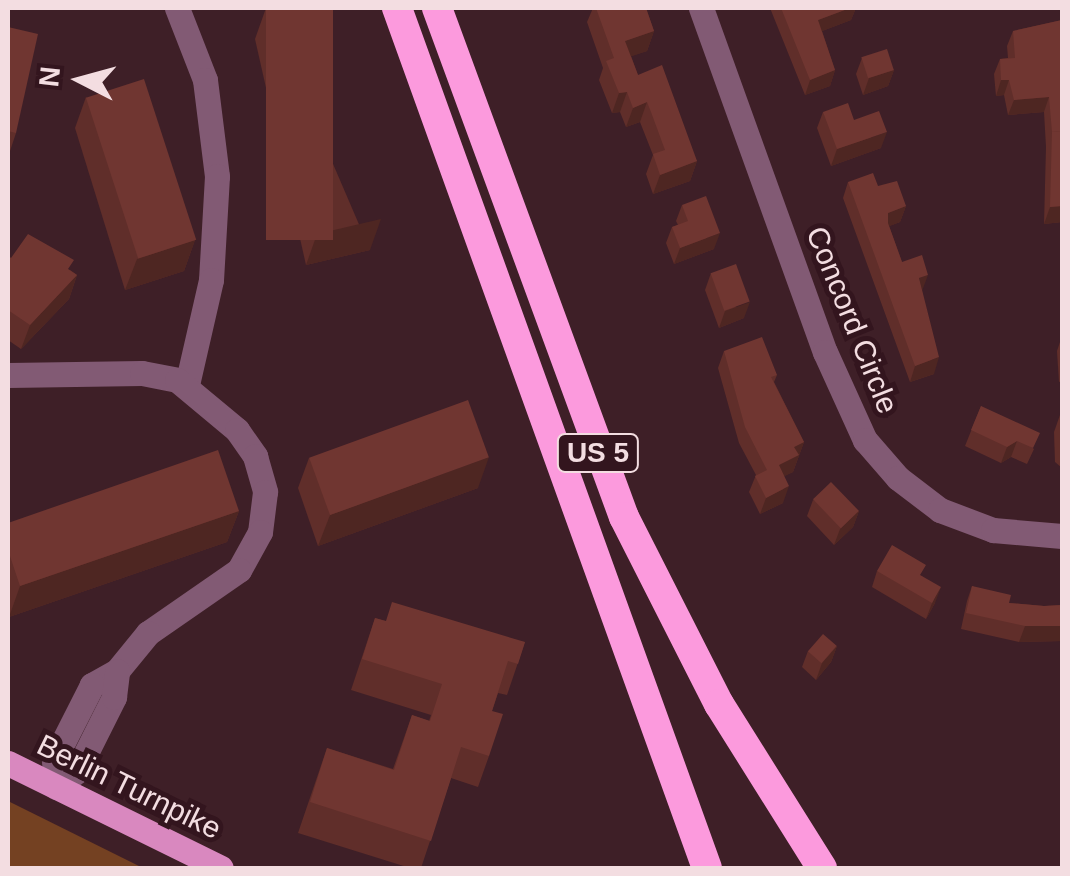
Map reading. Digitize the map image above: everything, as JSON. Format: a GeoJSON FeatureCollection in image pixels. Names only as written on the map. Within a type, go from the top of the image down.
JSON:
{"type":"FeatureCollection","features":[{"type":"Feature","properties":{"kind":"highway","name":"US 5"},"geometry":{"type":"LineString","coordinates":[[397,8],[707,868]]}},
{"type":"Feature","properties":{"kind":"highway","name":"US 5"},"geometry":{"type":"LineString","coordinates":[[437,8],[632,536],[719,704],[822,868]]}},
{"type":"Feature","properties":{"kind":"main road","name":"Berlin Turnpike"},"geometry":{"type":"LineString","coordinates":[[8,763],[221,868]]}},
{"type":"Feature","properties":{"kind":"street"},"geometry":{"type":"LineString","coordinates":[[176,8],[205,80],[217,176],[211,280],[188,386]]}},
{"type":"Feature","properties":{"kind":"street","name":"Concord Circle"},"geometry":{"type":"LineString","coordinates":[[701,8],[830,365],[865,440],[898,478],[940,510],[993,530],[1062,536]]}},
{"type":"Feature","properties":{"kind":"street"},"geometry":{"type":"LineString","coordinates":[[8,375],[142,373],[188,386],[221,412],[254,456],[265,492],[264,519],[247,558],[228,581],[148,633],[116,671],[92,686],[54,760],[56,787]]}},
{"type":"Feature","properties":{"kind":"shaded area"},"geometry":{"type":"Polygon","coordinates":[[[8,801],[143,868],[8,868],[8,801]]]}},
{"type":"Feature","properties":{"kind":"building"},"geometry":{"type":"Polygon","coordinates":[[[266,8],[333,8],[333,240],[266,240],[266,8]]]}},
{"type":"Feature","properties":{"kind":"building"},"geometry":{"type":"Polygon","coordinates":[[[596,8],[646,8],[654,31],[625,41],[638,75],[662,65],[697,161],[660,175],[653,154],[665,150],[651,112],[647,102],[633,108],[627,92],[619,93],[606,61],[614,58],[596,8]]]}},
{"type":"Feature","properties":{"kind":"building"},"geometry":{"type":"Polygon","coordinates":[[[781,8],[850,8],[818,20],[835,70],[810,80],[781,8]]]}},
{"type":"Feature","properties":{"kind":"building"},"geometry":{"type":"Polygon","coordinates":[[[1062,20],[1062,131],[1052,132],[1049,97],[1014,100],[1009,80],[1001,80],[1000,59],[1015,58],[1013,31],[1062,20]]]}},
{"type":"Feature","properties":{"kind":"building"},"geometry":{"type":"Polygon","coordinates":[[[8,27],[38,34],[16,133],[8,131],[8,27]]]}},
{"type":"Feature","properties":{"kind":"building"},"geometry":{"type":"Polygon","coordinates":[[[887,49],[894,70],[868,78],[861,57],[887,49]]]}},
{"type":"Feature","properties":{"kind":"building"},"geometry":{"type":"Polygon","coordinates":[[[144,79],[196,240],[138,259],[86,98],[144,79]]]}},
{"type":"Feature","properties":{"kind":"building"},"geometry":{"type":"Polygon","coordinates":[[[848,103],[854,120],[879,111],[887,132],[837,149],[823,112],[848,103]]]}},
{"type":"Feature","properties":{"kind":"building"},"geometry":{"type":"Polygon","coordinates":[[[1062,131],[1062,206],[1050,207],[1052,132],[1062,131]]]}},
{"type":"Feature","properties":{"kind":"building"},"geometry":{"type":"Polygon","coordinates":[[[873,173],[878,186],[897,181],[906,206],[888,213],[888,223],[902,262],[922,255],[928,275],[919,278],[939,357],[915,366],[848,182],[873,173]]]}},
{"type":"Feature","properties":{"kind":"building"},"geometry":{"type":"Polygon","coordinates":[[[706,196],[720,233],[680,248],[672,227],[688,221],[682,205],[706,196]]]}},
{"type":"Feature","properties":{"kind":"building"},"geometry":{"type":"Polygon","coordinates":[[[28,234],[74,260],[68,269],[77,275],[30,325],[8,310],[8,256],[11,258],[28,234]]]}},
{"type":"Feature","properties":{"kind":"building"},"geometry":{"type":"Polygon","coordinates":[[[736,264],[750,302],[724,311],[711,273],[736,264]]]}},
{"type":"Feature","properties":{"kind":"building"},"geometry":{"type":"Polygon","coordinates":[[[762,337],[777,375],[771,377],[804,442],[794,447],[799,455],[779,465],[789,486],[766,498],[755,476],[767,470],[745,427],[724,351],[762,337]]]}},
{"type":"Feature","properties":{"kind":"building"},"geometry":{"type":"Polygon","coordinates":[[[468,400],[489,457],[330,515],[309,458],[468,400]]]}},
{"type":"Feature","properties":{"kind":"building"},"geometry":{"type":"Polygon","coordinates":[[[981,406],[1040,433],[1033,448],[1017,441],[1007,447],[971,430],[981,406]]]}},
{"type":"Feature","properties":{"kind":"building"},"geometry":{"type":"Polygon","coordinates":[[[218,450],[239,511],[20,586],[8,550],[8,523],[218,450]]]}},
{"type":"Feature","properties":{"kind":"building"},"geometry":{"type":"Polygon","coordinates":[[[831,482],[859,511],[841,528],[813,499],[831,482]]]}},
{"type":"Feature","properties":{"kind":"building"},"geometry":{"type":"Polygon","coordinates":[[[892,545],[926,565],[920,575],[941,587],[932,603],[877,571],[892,545]]]}},
{"type":"Feature","properties":{"kind":"building"},"geometry":{"type":"Polygon","coordinates":[[[972,586],[1011,595],[1009,603],[1062,605],[1062,626],[1025,626],[966,613],[972,586]]]}},
{"type":"Feature","properties":{"kind":"building"},"geometry":{"type":"Polygon","coordinates":[[[392,602],[525,642],[518,664],[508,661],[492,711],[503,714],[489,756],[461,747],[431,841],[310,802],[327,748],[394,770],[412,715],[430,721],[442,684],[362,659],[375,618],[386,621],[392,602]]]}},
{"type":"Feature","properties":{"kind":"building"},"geometry":{"type":"Polygon","coordinates":[[[823,634],[837,646],[821,663],[808,651],[823,634]]]}}]}
